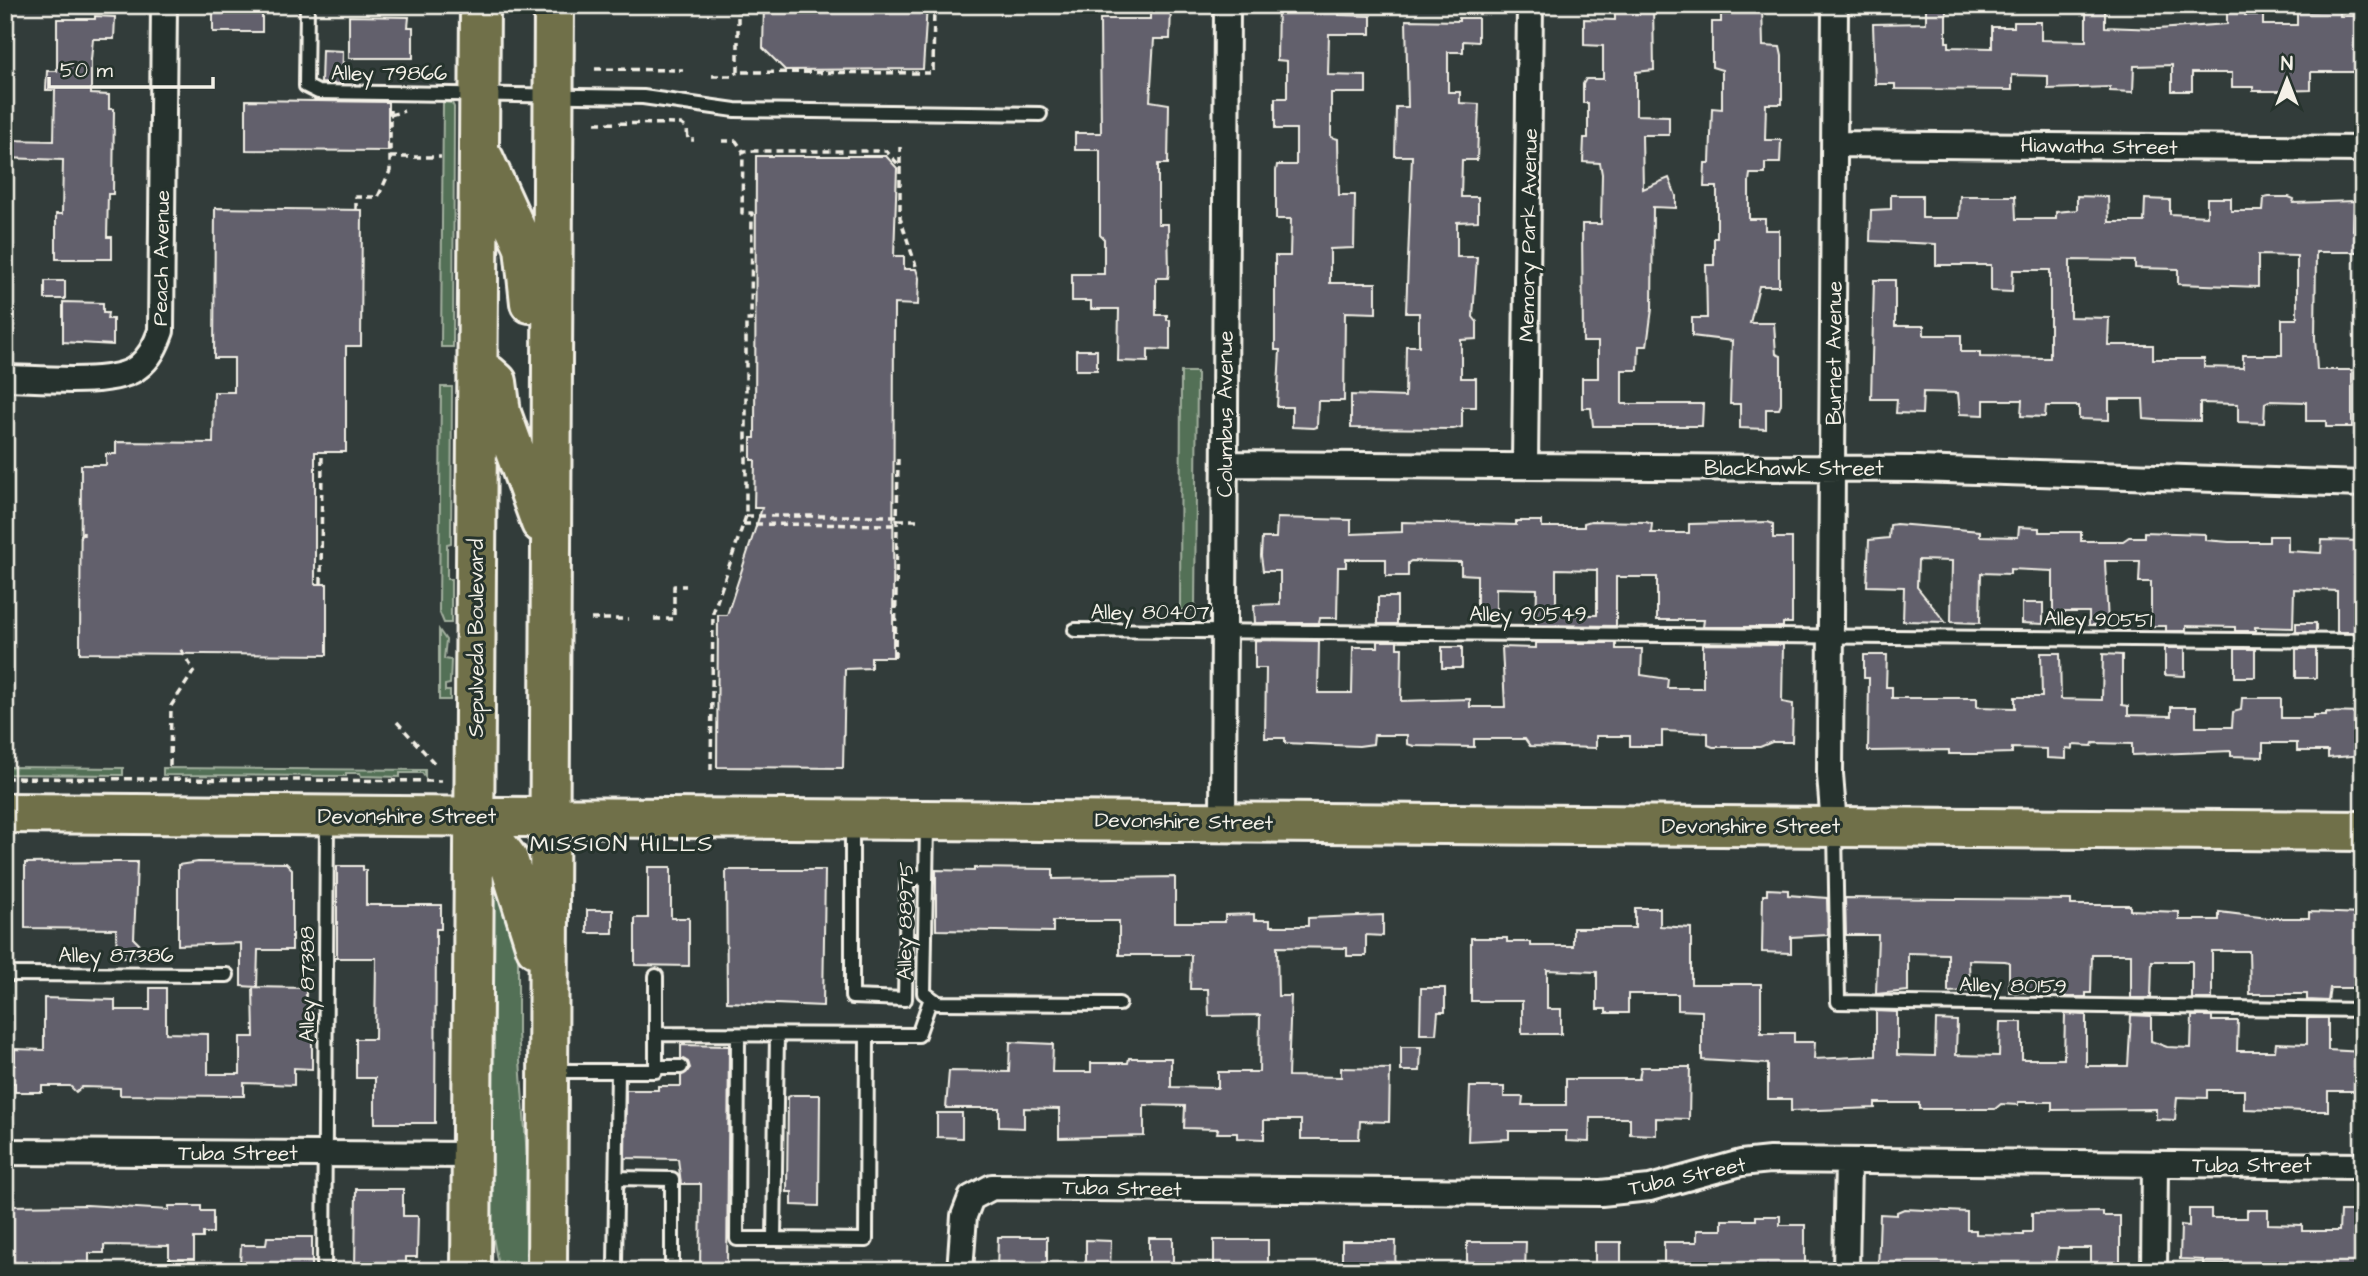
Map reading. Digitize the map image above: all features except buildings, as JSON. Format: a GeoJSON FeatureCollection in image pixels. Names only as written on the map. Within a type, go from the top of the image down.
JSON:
{"type":"FeatureCollection","features":[{"type":"Feature","properties":{"kind":"main road","name":"Sepulveda Boulevard"},"geometry":{"type":"LineString","coordinates":[[471,1271],[480,5]]}},
{"type":"Feature","properties":{"kind":"main road"},"geometry":{"type":"LineString","coordinates":[[526,5],[533,29],[534,74],[541,86],[554,94]]}},
{"type":"Feature","properties":{"kind":"main road"},"geometry":{"type":"LineString","coordinates":[[547,1271],[546,981],[554,5]]}},
{"type":"Feature","properties":{"kind":"main road"},"geometry":{"type":"LineString","coordinates":[[480,93],[499,110],[502,161],[552,278]]}},
{"type":"Feature","properties":{"kind":"main road"},"geometry":{"type":"LineString","coordinates":[[479,149],[524,247],[531,329],[551,366]]}},
{"type":"Feature","properties":{"kind":"main road"},"geometry":{"type":"LineString","coordinates":[[477,366],[497,382],[501,413],[550,548]]}},
{"type":"Feature","properties":{"kind":"main road","name":"Devonshire Street"},"geometry":{"type":"LineString","coordinates":[[5,813],[2363,831]]}},
{"type":"Feature","properties":{"kind":"main road"},"geometry":{"type":"LineString","coordinates":[[475,816],[508,859],[517,879],[546,981]]}},
{"type":"Feature","properties":{"kind":"street","name":"Peach Avenue"},"geometry":{"type":"LineString","coordinates":[[5,378],[113,377],[137,369],[154,351],[161,331],[163,5]]}},
{"type":"Feature","properties":{"kind":"street","name":"Columbus Avenue"},"geometry":{"type":"LineString","coordinates":[[1223,822],[1227,5]]}},
{"type":"Feature","properties":{"kind":"street","name":"Memory Park Avenue"},"geometry":{"type":"LineString","coordinates":[[1525,465],[1530,5]]}},
{"type":"Feature","properties":{"kind":"street","name":"Burnet Avenue"},"geometry":{"type":"LineString","coordinates":[[1834,826],[1830,774],[1835,5]]}},
{"type":"Feature","properties":{"kind":"street","name":"Hiawatha Street"},"geometry":{"type":"LineString","coordinates":[[1835,144],[2363,149]]}},
{"type":"Feature","properties":{"kind":"street","name":"Blackhawk Street"},"geometry":{"type":"LineString","coordinates":[[1225,464],[1833,468],[2363,484]]}},
{"type":"Feature","properties":{"kind":"street","name":"Tuba Street"},"geometry":{"type":"LineString","coordinates":[[5,1152],[470,1155]]}},
{"type":"Feature","properties":{"kind":"street","name":"Tuba Street"},"geometry":{"type":"LineString","coordinates":[[960,1271],[961,1233],[971,1198],[992,1187],[1601,1193],[1650,1188],[1741,1163],[1770,1160],[2363,1166]]}},
{"type":"Feature","properties":{"kind":"street"},"geometry":{"type":"LineString","coordinates":[[1846,1271],[1849,1161]]}},
{"type":"Feature","properties":{"kind":"street"},"geometry":{"type":"LineString","coordinates":[[2154,1271],[2155,1164]]}},
{"type":"Feature","properties":{"kind":"lane","name":"Alley 79866"},"geometry":{"type":"LineString","coordinates":[[307,5],[306,86],[325,92],[643,97],[735,110],[1040,114]]}},
{"type":"Feature","properties":{"kind":"lane","name":"Alley 80407"},"geometry":{"type":"LineString","coordinates":[[1075,630],[1224,631]]}},
{"type":"Feature","properties":{"kind":"lane","name":"Alley 90549"},"geometry":{"type":"LineString","coordinates":[[1224,631],[1832,635]]}},
{"type":"Feature","properties":{"kind":"lane","name":"Alley 90551"},"geometry":{"type":"LineString","coordinates":[[1832,635],[2363,641]]}},
{"type":"Feature","properties":{"kind":"lane","name":"Alley 87388"},"geometry":{"type":"LineString","coordinates":[[324,1271],[327,815]]}},
{"type":"Feature","properties":{"kind":"lane"},"geometry":{"type":"LineString","coordinates":[[852,818],[852,997],[905,999],[907,883],[925,875]]}},
{"type":"Feature","properties":{"kind":"lane","name":"Alley 88975"},"geometry":{"type":"LineString","coordinates":[[927,818],[924,993],[938,1003],[1119,1004]]}},
{"type":"Feature","properties":{"kind":"lane","name":"Alley 80159"},"geometry":{"type":"LineString","coordinates":[[1834,826],[1838,1002],[2363,1010]]}},
{"type":"Feature","properties":{"kind":"lane","name":"Alley 87386"},"geometry":{"type":"LineString","coordinates":[[5,974],[227,975]]}},
{"type":"Feature","properties":{"kind":"lane"},"geometry":{"type":"LineString","coordinates":[[547,1071],[656,1071],[656,976]]}},
{"type":"Feature","properties":{"kind":"lane"},"geometry":{"type":"LineString","coordinates":[[656,1034],[918,1035],[931,998]]}},
{"type":"Feature","properties":{"kind":"lane"},"geometry":{"type":"LineString","coordinates":[[738,1035],[734,1068],[737,1239],[866,1240],[867,1035]]}},
{"type":"Feature","properties":{"kind":"lane"},"geometry":{"type":"LineString","coordinates":[[774,1239],[776,1035]]}},
{"type":"Feature","properties":{"kind":"lane"},"geometry":{"type":"LineString","coordinates":[[656,1067],[681,1067]]}},
{"type":"Feature","properties":{"kind":"lane"},"geometry":{"type":"LineString","coordinates":[[615,1263],[618,1071]]}},
{"type":"Feature","properties":{"kind":"lane"},"geometry":{"type":"LineString","coordinates":[[616,1178],[672,1179],[672,1262]]}},
{"type":"Feature","properties":{"kind":"path"},"geometry":{"type":"LineString","coordinates":[[738,5],[738,72]]}},
{"type":"Feature","properties":{"kind":"path"},"geometry":{"type":"LineString","coordinates":[[712,76],[731,76],[738,72],[933,73],[934,5]]}},
{"type":"Feature","properties":{"kind":"path"},"geometry":{"type":"LineString","coordinates":[[595,69],[683,69]]}},
{"type":"Feature","properties":{"kind":"path"},"geometry":{"type":"LineString","coordinates":[[901,73],[901,80]]}},
{"type":"Feature","properties":{"kind":"path"},"geometry":{"type":"LineString","coordinates":[[356,210],[356,197],[378,197],[390,171],[390,101]]}},
{"type":"Feature","properties":{"kind":"path"},"geometry":{"type":"LineString","coordinates":[[595,123],[681,124],[687,129],[688,140],[694,140]]}},
{"type":"Feature","properties":{"kind":"path"},"geometry":{"type":"LineString","coordinates":[[711,770],[713,612],[746,516],[746,320],[751,320],[751,213],[743,213],[743,151],[736,141],[722,141]]}},
{"type":"Feature","properties":{"kind":"path"},"geometry":{"type":"LineString","coordinates":[[900,146],[900,218],[916,266]]}},
{"type":"Feature","properties":{"kind":"path"},"geometry":{"type":"LineString","coordinates":[[743,151],[886,151],[900,166]]}},
{"type":"Feature","properties":{"kind":"path"},"geometry":{"type":"LineString","coordinates":[[390,157],[441,158]]}},
{"type":"Feature","properties":{"kind":"path"},"geometry":{"type":"LineString","coordinates":[[321,584],[322,452]]}},
{"type":"Feature","properties":{"kind":"path"},"geometry":{"type":"LineString","coordinates":[[895,657],[898,459]]}},
{"type":"Feature","properties":{"kind":"path"},"geometry":{"type":"LineString","coordinates":[[746,516],[897,520]]}},
{"type":"Feature","properties":{"kind":"path"},"geometry":{"type":"LineString","coordinates":[[743,524],[917,520]]}},
{"type":"Feature","properties":{"kind":"path"},"geometry":{"type":"LineString","coordinates":[[654,620],[674,620],[674,586],[686,586]]}},
{"type":"Feature","properties":{"kind":"path"},"geometry":{"type":"LineString","coordinates":[[715,586],[721,588]]}},
{"type":"Feature","properties":{"kind":"path"},"geometry":{"type":"LineString","coordinates":[[591,620],[628,620]]}},
{"type":"Feature","properties":{"kind":"path"},"geometry":{"type":"LineString","coordinates":[[170,766],[171,706],[194,671],[180,648]]}},
{"type":"Feature","properties":{"kind":"path"},"geometry":{"type":"LineString","coordinates":[[397,722],[436,765]]}},
{"type":"Feature","properties":{"kind":"path"},"geometry":{"type":"LineString","coordinates":[[5,778],[442,781]]}},
{"type":"Feature","properties":{"kind":"green space"},"geometry":{"type":"Polygon","coordinates":[[[443,102],[452,103],[454,107],[453,347],[441,347],[443,102]]]}},
{"type":"Feature","properties":{"kind":"green space"},"geometry":{"type":"Polygon","coordinates":[[[1181,372],[1197,372],[1195,610],[1180,610],[1181,372]]]}},
{"type":"Feature","properties":{"kind":"green space"},"geometry":{"type":"Polygon","coordinates":[[[441,387],[452,387],[451,543],[447,544],[447,579],[451,579],[451,623],[444,623],[439,611],[441,387]]]}},
{"type":"Feature","properties":{"kind":"green space"},"geometry":{"type":"Polygon","coordinates":[[[439,630],[446,640],[444,659],[451,660],[450,684],[445,685],[445,691],[450,691],[450,700],[439,700],[439,630]]]}},
{"type":"Feature","properties":{"kind":"green space"},"geometry":{"type":"Polygon","coordinates":[[[5,767],[123,768],[123,775],[5,774],[5,767]]]}},
{"type":"Feature","properties":{"kind":"green space"},"geometry":{"type":"Polygon","coordinates":[[[163,768],[425,770],[425,777],[422,773],[400,773],[400,777],[361,776],[360,773],[346,773],[346,776],[163,775],[163,768]]]}},
{"type":"Feature","properties":{"kind":"green space"},"geometry":{"type":"Polygon","coordinates":[[[497,886],[518,916],[518,1033],[527,1157],[528,1271],[499,1271],[491,1226],[493,897],[497,886]]]}},
{"type":"Feature","properties":{"kind":"district","name":"MISSION HILLS"},"geometry":{"type":"Point","coordinates":[622,843]}}]}
